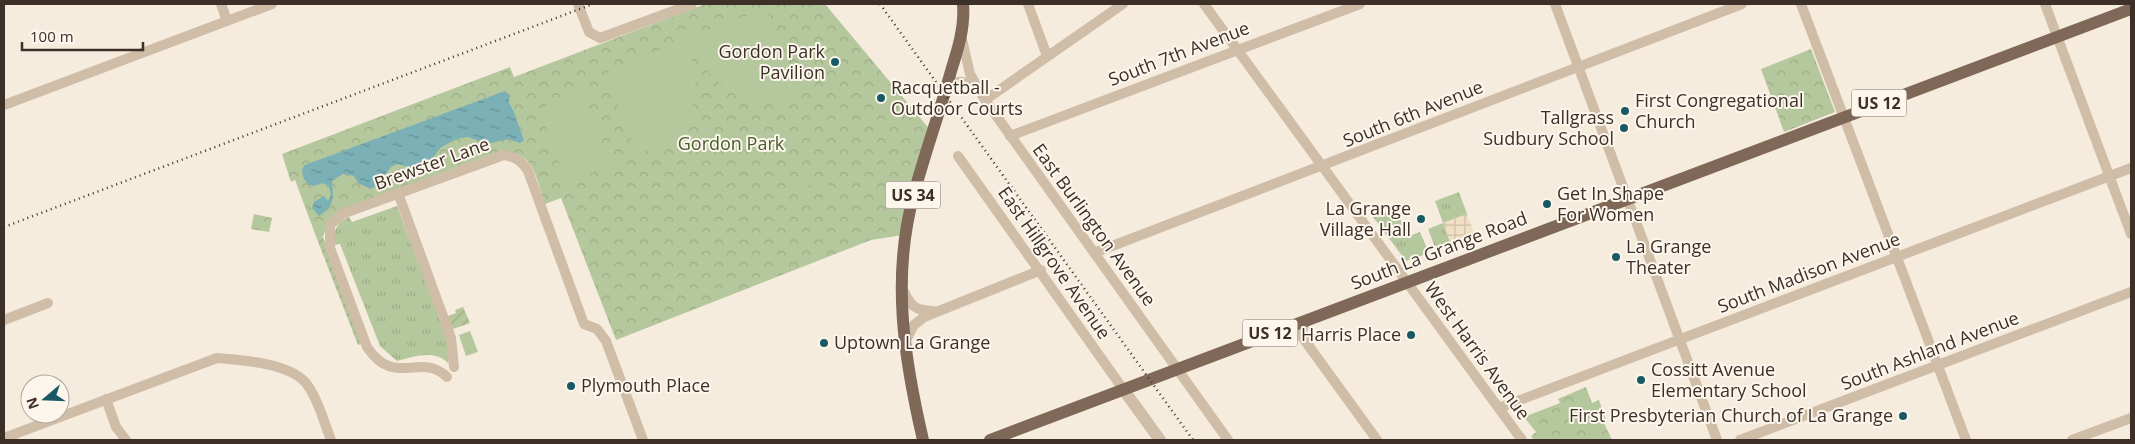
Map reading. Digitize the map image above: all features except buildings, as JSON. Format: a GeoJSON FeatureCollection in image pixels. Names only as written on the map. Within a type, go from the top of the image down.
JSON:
{"type":"FeatureCollection","features":[{"type":"Feature","properties":{"kind":"main road","name":"US 34"},"geometry":{"type":"LineString","coordinates":[[924,440],[904,345],[901,286],[902,249],[913,196],[961,36],[963,4]]}},
{"type":"Feature","properties":{"kind":"main road","name":"South La Grange Road"},"geometry":{"type":"LineString","coordinates":[[1123,388],[2131,9]]}},
{"type":"Feature","properties":{"kind":"main road","name":"US 12"},"geometry":{"type":"LineString","coordinates":[[990,440],[1123,388]]}},
{"type":"Feature","properties":{"kind":"street"},"geometry":{"type":"LineString","coordinates":[[221,4],[227,20]]}},
{"type":"Feature","properties":{"kind":"street"},"geometry":{"type":"LineString","coordinates":[[4,105],[272,4]]}},
{"type":"Feature","properties":{"kind":"street"},"geometry":{"type":"LineString","coordinates":[[578,4],[589,32],[597,38],[605,37],[692,4]]}},
{"type":"Feature","properties":{"kind":"street"},"geometry":{"type":"LineString","coordinates":[[1028,4],[1048,56]]}},
{"type":"Feature","properties":{"kind":"street"},"geometry":{"type":"LineString","coordinates":[[985,100],[1123,4]]}},
{"type":"Feature","properties":{"kind":"street","name":"West Harris Avenue"},"geometry":{"type":"LineString","coordinates":[[1204,4],[1522,440]]}},
{"type":"Feature","properties":{"kind":"street","name":"South 7th Avenue"},"geometry":{"type":"LineString","coordinates":[[1010,136],[1360,4]]}},
{"type":"Feature","properties":{"kind":"street"},"geometry":{"type":"LineString","coordinates":[[1555,4],[1717,440]]}},
{"type":"Feature","properties":{"kind":"street","name":"South 6th Avenue"},"geometry":{"type":"LineString","coordinates":[[1094,254],[1742,4]]}},
{"type":"Feature","properties":{"kind":"street"},"geometry":{"type":"LineString","coordinates":[[1801,4],[1966,440]]}},
{"type":"Feature","properties":{"kind":"street"},"geometry":{"type":"LineString","coordinates":[[2045,4],[2131,234]]}},
{"type":"Feature","properties":{"kind":"street","name":"East Burlington Avenue"},"geometry":{"type":"LineString","coordinates":[[961,36],[970,74],[985,100],[1228,440]]}},
{"type":"Feature","properties":{"kind":"street","name":"East Burlington Avenue"},"geometry":{"type":"LineString","coordinates":[[947,87],[955,81],[963,81],[970,85],[985,100]]}},
{"type":"Feature","properties":{"kind":"street","name":"Brewster Lane"},"geometry":{"type":"LineString","coordinates":[[447,377],[436,368],[429,366],[399,370],[389,368],[373,357],[367,347],[330,248],[330,225],[335,219],[398,193],[504,155],[513,157],[523,162],[584,324],[597,329],[606,341],[643,440]]}},
{"type":"Feature","properties":{"kind":"street","name":"East Hillgrove Avenue"},"geometry":{"type":"LineString","coordinates":[[958,156],[1041,270],[1123,388]]}},
{"type":"Feature","properties":{"kind":"street","name":"South Madison Avenue"},"geometry":{"type":"LineString","coordinates":[[1499,408],[2131,168]]}},
{"type":"Feature","properties":{"kind":"street"},"geometry":{"type":"LineString","coordinates":[[398,193],[451,338],[454,367]]}},
{"type":"Feature","properties":{"kind":"street"},"geometry":{"type":"LineString","coordinates":[[904,345],[915,324],[934,312],[1041,270]]}},
{"type":"Feature","properties":{"kind":"street"},"geometry":{"type":"LineString","coordinates":[[901,286],[913,307],[917,310],[934,312]]}},
{"type":"Feature","properties":{"kind":"street","name":"South Ashland Avenue"},"geometry":{"type":"LineString","coordinates":[[1740,440],[2131,292]]}},
{"type":"Feature","properties":{"kind":"street"},"geometry":{"type":"LineString","coordinates":[[4,320],[48,303]]}},
{"type":"Feature","properties":{"kind":"street"},"geometry":{"type":"LineString","coordinates":[[1306,320],[1302,331],[1303,338],[1377,440]]}},
{"type":"Feature","properties":{"kind":"street"},"geometry":{"type":"LineString","coordinates":[[4,438],[217,358],[236,359],[282,368],[299,377],[314,398],[331,440]]}},
{"type":"Feature","properties":{"kind":"street"},"geometry":{"type":"LineString","coordinates":[[1123,388],[1160,440]]}},
{"type":"Feature","properties":{"kind":"street"},"geometry":{"type":"LineString","coordinates":[[106,400],[116,427],[126,440]]}},
{"type":"Feature","properties":{"kind":"street"},"geometry":{"type":"LineString","coordinates":[[2072,440],[2131,418]]}},
{"type":"Feature","properties":{"kind":"green space","name":"Gordon Park"},"geometry":{"type":"Polygon","coordinates":[[[705,4],[825,4],[931,131],[903,235],[871,240],[616,340],[561,198],[545,204],[530,164],[516,154],[492,154],[343,210],[326,228],[323,237],[317,239],[295,180],[291,182],[282,154],[510,67],[514,77],[705,4]]]}},
{"type":"Feature","properties":{"kind":"green space"},"geometry":{"type":"Polygon","coordinates":[[[761,11],[770,15],[801,94],[782,99],[764,100],[747,98],[732,92],[707,71],[688,38],[761,11]]]}},
{"type":"Feature","properties":{"kind":"green space"},"geometry":{"type":"Polygon","coordinates":[[[686,39],[695,79],[695,95],[691,110],[684,123],[672,135],[657,146],[637,155],[607,77],[611,69],[686,39]]]}},
{"type":"Feature","properties":{"kind":"green space"},"geometry":{"type":"Polygon","coordinates":[[[1811,49],[1835,112],[1784,132],[1761,69],[1811,49]]]}},
{"type":"Feature","properties":{"kind":"green space"},"geometry":{"type":"Polygon","coordinates":[[[584,92],[611,166],[566,182],[539,109],[584,92]]]}},
{"type":"Feature","properties":{"kind":"green space"},"geometry":{"type":"Polygon","coordinates":[[[802,176],[808,176],[809,179],[824,177],[829,183],[828,190],[825,192],[814,184],[802,187],[802,176]]]}},
{"type":"Feature","properties":{"kind":"green space"},"geometry":{"type":"Polygon","coordinates":[[[1459,192],[1467,214],[1443,223],[1435,201],[1459,192]]]}},
{"type":"Feature","properties":{"kind":"green space"},"geometry":{"type":"Polygon","coordinates":[[[397,206],[447,338],[450,353],[448,363],[437,356],[430,355],[397,361],[380,346],[340,244],[334,245],[336,228],[345,219],[349,217],[352,222],[397,206]]]}},
{"type":"Feature","properties":{"kind":"green space"},"geometry":{"type":"Polygon","coordinates":[[[1396,209],[1407,237],[1420,232],[1429,253],[1406,261],[1373,217],[1396,209]]]}},
{"type":"Feature","properties":{"kind":"green space"},"geometry":{"type":"Polygon","coordinates":[[[254,214],[272,218],[269,232],[251,229],[254,214]]]}},
{"type":"Feature","properties":{"kind":"green space"},"geometry":{"type":"Polygon","coordinates":[[[1443,223],[1451,244],[1436,250],[1428,229],[1443,223]]]}},
{"type":"Feature","properties":{"kind":"green space"},"geometry":{"type":"Polygon","coordinates":[[[323,237],[361,344],[358,345],[317,239],[323,237]]]}},
{"type":"Feature","properties":{"kind":"green space"},"geometry":{"type":"Polygon","coordinates":[[[463,307],[470,323],[453,329],[448,316],[456,313],[455,310],[463,307]]]}},
{"type":"Feature","properties":{"kind":"green space"},"geometry":{"type":"Polygon","coordinates":[[[470,331],[478,352],[466,356],[459,335],[470,331]]]}},
{"type":"Feature","properties":{"kind":"green space"},"geometry":{"type":"Polygon","coordinates":[[[1586,387],[1592,403],[1599,400],[1606,420],[1603,421],[1612,440],[1534,440],[1531,436],[1536,432],[1524,417],[1560,403],[1558,399],[1586,387]]]}},
{"type":"Feature","properties":{"kind":"shaded area"},"geometry":{"type":"Polygon","coordinates":[[[1467,214],[1475,235],[1451,244],[1443,223],[1467,214]]]}},
{"type":"Feature","properties":{"kind":"water"},"geometry":{"type":"Polygon","coordinates":[[[505,91],[509,95],[509,103],[524,140],[520,143],[508,139],[487,144],[468,137],[456,139],[440,148],[428,165],[419,169],[397,164],[391,167],[379,183],[371,189],[358,183],[354,176],[342,174],[332,181],[332,200],[328,208],[319,216],[312,208],[314,202],[324,196],[328,201],[331,195],[329,187],[323,183],[313,186],[306,182],[302,172],[305,165],[505,91]]]}},
{"type":"Feature","properties":{"kind":"railway"},"geometry":{"type":"LineString","coordinates":[[4,227],[593,4]]}},
{"type":"Feature","properties":{"kind":"railway"},"geometry":{"type":"LineString","coordinates":[[880,4],[1193,440]]}},
{"type":"Feature","properties":{"kind":"place","name":"Gordon Park Pavilion"},"geometry":{"type":"Point","coordinates":[835,62]}},
{"type":"Feature","properties":{"kind":"place","name":"Racquetball - Outdoor Courts"},"geometry":{"type":"Point","coordinates":[881,98]}},
{"type":"Feature","properties":{"kind":"place","name":"First Congregational Church"},"geometry":{"type":"Point","coordinates":[1625,111]}},
{"type":"Feature","properties":{"kind":"place","name":"Tallgrass Sudbury School"},"geometry":{"type":"Point","coordinates":[1624,128]}},
{"type":"Feature","properties":{"kind":"place","name":"Get In Shape For Women"},"geometry":{"type":"Point","coordinates":[1547,204]}},
{"type":"Feature","properties":{"kind":"place","name":"La Grange Village Hall"},"geometry":{"type":"Point","coordinates":[1421,219]}},
{"type":"Feature","properties":{"kind":"place","name":"La Grange Theater"},"geometry":{"type":"Point","coordinates":[1616,257]}},
{"type":"Feature","properties":{"kind":"place","name":"Harris Place"},"geometry":{"type":"Point","coordinates":[1411,335]}},
{"type":"Feature","properties":{"kind":"place","name":"Uptown La Grange"},"geometry":{"type":"Point","coordinates":[824,343]}},
{"type":"Feature","properties":{"kind":"place","name":"Cossitt Avenue Elementary School"},"geometry":{"type":"Point","coordinates":[1641,380]}},
{"type":"Feature","properties":{"kind":"place","name":"Plymouth Place"},"geometry":{"type":"Point","coordinates":[571,386]}},
{"type":"Feature","properties":{"kind":"place","name":"First Presbyterian Church of La Grange"},"geometry":{"type":"Point","coordinates":[1903,416]}}]}
